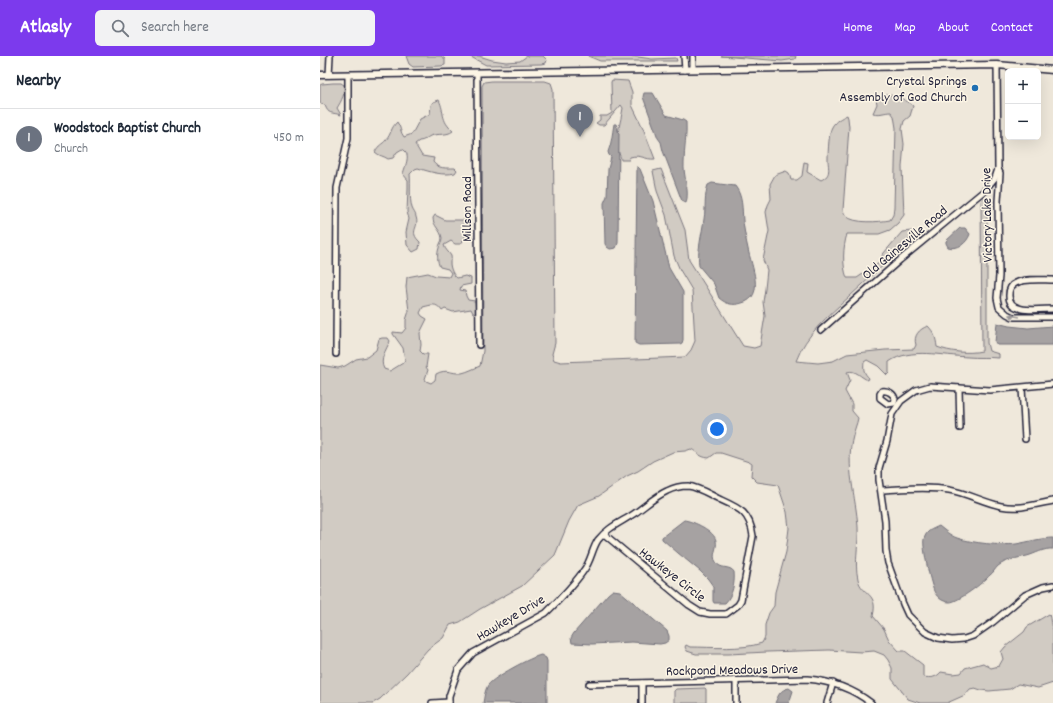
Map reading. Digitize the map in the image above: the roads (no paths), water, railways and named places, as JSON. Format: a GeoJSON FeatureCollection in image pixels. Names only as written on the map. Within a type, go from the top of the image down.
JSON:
{"type":"FeatureCollection","features":[{"type":"Feature","properties":{"kind":"street"},"geometry":{"type":"LineString","coordinates":[[329,75],[330,56]]}},
{"type":"Feature","properties":{"kind":"street"},"geometry":{"type":"LineString","coordinates":[[684,56],[684,70]]}},
{"type":"Feature","properties":{"kind":"street"},"geometry":{"type":"LineString","coordinates":[[693,56],[693,70]]}},
{"type":"Feature","properties":{"kind":"street"},"geometry":{"type":"LineString","coordinates":[[320,75],[997,65],[1053,70]]}},
{"type":"Feature","properties":{"kind":"street","name":"Victory Lake Drive"},"geometry":{"type":"LineString","coordinates":[[997,65],[998,169],[1000,173],[998,201],[998,304],[999,307],[1007,314],[1013,317],[1053,317]]}},
{"type":"Feature","properties":{"kind":"street","name":"Millson Road"},"geometry":{"type":"LineString","coordinates":[[477,73],[479,345]]}},
{"type":"Feature","properties":{"kind":"street"},"geometry":{"type":"LineString","coordinates":[[336,354],[337,188],[348,138],[348,75]]}},
{"type":"Feature","properties":{"kind":"street","name":"Old Gainesville Road"},"geometry":{"type":"LineString","coordinates":[[821,330],[900,260],[985,190],[995,178],[998,169]]}},
{"type":"Feature","properties":{"kind":"street"},"geometry":{"type":"LineString","coordinates":[[1053,280],[1022,281],[1015,283],[1009,291],[1009,298],[1012,305],[1016,308],[1024,310],[1053,309]]}},
{"type":"Feature","properties":{"kind":"street"},"geometry":{"type":"LineString","coordinates":[[1053,384],[990,390],[930,386],[921,388],[895,404],[887,441],[879,468],[888,563],[908,615],[925,632],[942,639],[952,640],[964,639],[973,636],[993,622],[1025,595],[1053,585]]}},
{"type":"Feature","properties":{"kind":"street"},"geometry":{"type":"LineString","coordinates":[[959,388],[960,428]]}},
{"type":"Feature","properties":{"kind":"street"},"geometry":{"type":"LineString","coordinates":[[1022,388],[1025,439]]}},
{"type":"Feature","properties":{"kind":"street","name":"Hawkeye Circle"},"geometry":{"type":"LineString","coordinates":[[688,486],[697,489],[736,507],[749,519],[752,526],[753,536],[741,600],[726,614],[710,614],[700,612],[689,605],[604,534],[610,528],[633,515],[667,490],[679,487],[688,486]]}},
{"type":"Feature","properties":{"kind":"street"},"geometry":{"type":"LineString","coordinates":[[881,490],[940,489],[961,493],[1002,506],[1017,507],[1029,507],[1053,501]]}},
{"type":"Feature","properties":{"kind":"street","name":"Hawkeye Drive"},"geometry":{"type":"LineString","coordinates":[[449,703],[449,696],[454,680],[458,670],[464,662],[473,653],[546,613],[555,605],[584,571],[594,547],[604,534]]}},
{"type":"Feature","properties":{"kind":"street","name":"Rockpond Meadows Drive"},"geometry":{"type":"LineString","coordinates":[[589,684],[807,679],[832,683],[851,690],[871,703]]}},
{"type":"Feature","properties":{"kind":"street"},"geometry":{"type":"LineString","coordinates":[[736,681],[736,703]]}},
{"type":"Feature","properties":{"kind":"street"},"geometry":{"type":"LineString","coordinates":[[642,683],[642,703]]}},
{"type":"Feature","properties":{"kind":"street"},"geometry":{"type":"LineString","coordinates":[[827,703],[832,683]]}},
{"type":"Feature","properties":{"kind":"street"},"geometry":{"type":"LineString","coordinates":[[432,703],[449,703]]}},
{"type":"Feature","properties":{"kind":"place","name":"Crystal Springs Assembly of God Church"},"geometry":{"type":"Point","coordinates":[975,88]}},
{"type":"Feature","properties":{"kind":"place","name":"Woodstock Baptist Church"},"geometry":{"type":"Point","coordinates":[580,137]}}]}
